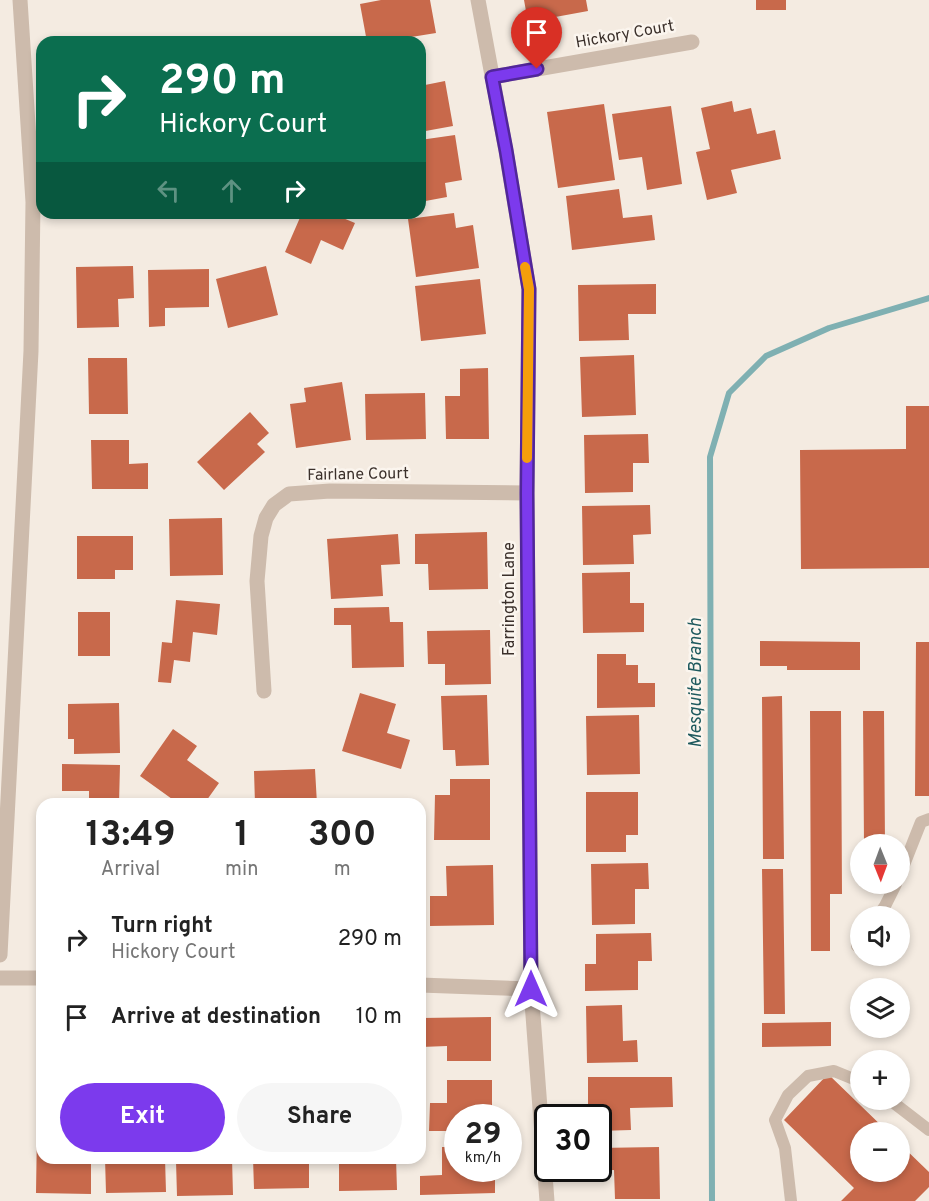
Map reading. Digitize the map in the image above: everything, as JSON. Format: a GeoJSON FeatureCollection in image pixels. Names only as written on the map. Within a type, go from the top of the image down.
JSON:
{"type":"FeatureCollection","features":[{"type":"Feature","properties":{"kind":"street"},"geometry":{"type":"LineString","coordinates":[[20,0],[36,189]]}},
{"type":"Feature","properties":{"kind":"street","name":"Farrington Lane"},"geometry":{"type":"LineString","coordinates":[[478,0],[529,289],[527,493],[531,989],[546,1201]]}},
{"type":"Feature","properties":{"kind":"street","name":"Hickory Court"},"geometry":{"type":"LineString","coordinates":[[492,77],[692,42]]}},
{"type":"Feature","properties":{"kind":"street"},"geometry":{"type":"LineString","coordinates":[[0,955],[6,705],[31,351],[36,219]]}},
{"type":"Feature","properties":{"kind":"street","name":"Fairlane Court"},"geometry":{"type":"LineString","coordinates":[[264,691],[257,581],[261,536],[266,518],[274,505],[289,494],[330,491],[527,493]]}},
{"type":"Feature","properties":{"kind":"street"},"geometry":{"type":"LineString","coordinates":[[0,978],[36,978]]}},
{"type":"Feature","properties":{"kind":"street"},"geometry":{"type":"LineString","coordinates":[[426,985],[531,989]]}},
{"type":"Feature","properties":{"kind":"lane"},"geometry":{"type":"LineString","coordinates":[[910,850],[921,822],[929,819]]}},
{"type":"Feature","properties":{"kind":"lane"},"geometry":{"type":"LineString","coordinates":[[791,1201],[785,1148],[775,1120],[788,1095],[808,1076],[834,1071],[850,1078]]}},
{"type":"Feature","properties":{"kind":"lane"},"geometry":{"type":"LineString","coordinates":[[903,1110],[929,1130]]}},
{"type":"Feature","properties":{"kind":"building"},"geometry":{"type":"Polygon","coordinates":[[[381,0],[430,0],[436,33],[417,36],[366,36],[360,4],[381,0]]]}},
{"type":"Feature","properties":{"kind":"building"},"geometry":{"type":"Polygon","coordinates":[[[524,0],[586,0],[588,11],[528,22],[524,0]]]}},
{"type":"Feature","properties":{"kind":"building"},"geometry":{"type":"Polygon","coordinates":[[[756,0],[786,0],[786,10],[756,10],[756,0]]]}},
{"type":"Feature","properties":{"kind":"building"},"geometry":{"type":"Polygon","coordinates":[[[445,81],[453,126],[426,131],[426,85],[445,81]]]}},
{"type":"Feature","properties":{"kind":"building"},"geometry":{"type":"Polygon","coordinates":[[[732,101],[734,112],[751,108],[757,134],[775,130],[781,159],[731,170],[737,193],[707,200],[696,152],[710,149],[701,108],[732,101]]]}},
{"type":"Feature","properties":{"kind":"building"},"geometry":{"type":"Polygon","coordinates":[[[604,104],[615,180],[558,188],[547,112],[604,104]]]}},
{"type":"Feature","properties":{"kind":"building"},"geometry":{"type":"Polygon","coordinates":[[[671,106],[682,184],[647,190],[642,157],[619,160],[612,114],[671,106]]]}},
{"type":"Feature","properties":{"kind":"building"},"geometry":{"type":"Polygon","coordinates":[[[455,135],[462,180],[445,183],[447,197],[426,201],[426,139],[455,135]]]}},
{"type":"Feature","properties":{"kind":"building"},"geometry":{"type":"Polygon","coordinates":[[[619,189],[623,218],[652,215],[655,240],[572,250],[566,196],[619,189]]]}},
{"type":"Feature","properties":{"kind":"building"},"geometry":{"type":"Polygon","coordinates":[[[454,213],[456,228],[473,225],[479,268],[416,277],[408,219],[426,219],[426,217],[454,213]]]}},
{"type":"Feature","properties":{"kind":"building"},"geometry":{"type":"Polygon","coordinates":[[[299,219],[345,219],[355,223],[343,250],[321,240],[311,264],[285,252],[299,219]]]}},
{"type":"Feature","properties":{"kind":"building"},"geometry":{"type":"Polygon","coordinates":[[[133,266],[134,298],[118,299],[119,327],[77,328],[76,267],[133,266]]]}},
{"type":"Feature","properties":{"kind":"building"},"geometry":{"type":"Polygon","coordinates":[[[266,266],[278,315],[228,328],[216,279],[266,266]]]}},
{"type":"Feature","properties":{"kind":"building"},"geometry":{"type":"Polygon","coordinates":[[[209,269],[209,307],[165,308],[165,326],[149,327],[148,270],[209,269]]]}},
{"type":"Feature","properties":{"kind":"building"},"geometry":{"type":"Polygon","coordinates":[[[480,279],[486,334],[421,341],[415,286],[480,279]]]}},
{"type":"Feature","properties":{"kind":"building"},"geometry":{"type":"Polygon","coordinates":[[[656,284],[656,314],[628,314],[629,340],[579,341],[578,285],[656,284]]]}},
{"type":"Feature","properties":{"kind":"building"},"geometry":{"type":"Polygon","coordinates":[[[634,355],[636,415],[582,417],[580,357],[634,355]]]}},
{"type":"Feature","properties":{"kind":"building"},"geometry":{"type":"Polygon","coordinates":[[[88,358],[127,358],[128,414],[89,414],[88,358]]]}},
{"type":"Feature","properties":{"kind":"building"},"geometry":{"type":"Polygon","coordinates":[[[488,368],[489,439],[446,439],[445,396],[460,396],[460,369],[488,368]]]}},
{"type":"Feature","properties":{"kind":"building"},"geometry":{"type":"Polygon","coordinates":[[[342,382],[351,440],[296,448],[290,404],[306,402],[304,388],[342,382]]]}},
{"type":"Feature","properties":{"kind":"building"},"geometry":{"type":"Polygon","coordinates":[[[425,393],[426,439],[366,440],[365,394],[425,393]]]}},
{"type":"Feature","properties":{"kind":"building"},"geometry":{"type":"Polygon","coordinates":[[[906,406],[929,406],[929,568],[801,569],[800,450],[906,449],[906,406]]]}},
{"type":"Feature","properties":{"kind":"building"},"geometry":{"type":"Polygon","coordinates":[[[250,412],[269,433],[257,444],[265,452],[224,490],[197,462],[250,412]]]}},
{"type":"Feature","properties":{"kind":"building"},"geometry":{"type":"Polygon","coordinates":[[[648,434],[649,463],[633,463],[633,492],[585,493],[584,435],[648,434]]]}},
{"type":"Feature","properties":{"kind":"building"},"geometry":{"type":"Polygon","coordinates":[[[91,440],[129,440],[129,464],[148,463],[148,489],[92,489],[91,440]]]}},
{"type":"Feature","properties":{"kind":"building"},"geometry":{"type":"Polygon","coordinates":[[[650,505],[651,534],[633,535],[634,564],[583,565],[582,506],[650,505]]]}},
{"type":"Feature","properties":{"kind":"building"},"geometry":{"type":"Polygon","coordinates":[[[222,518],[223,575],[170,576],[169,519],[222,518]]]}},
{"type":"Feature","properties":{"kind":"building"},"geometry":{"type":"Polygon","coordinates":[[[487,532],[488,589],[429,590],[428,564],[415,564],[415,534],[487,532]]]}},
{"type":"Feature","properties":{"kind":"building"},"geometry":{"type":"Polygon","coordinates":[[[398,534],[400,564],[381,565],[383,596],[331,599],[327,539],[398,534]]]}},
{"type":"Feature","properties":{"kind":"building"},"geometry":{"type":"Polygon","coordinates":[[[77,536],[133,536],[133,570],[115,570],[115,579],[77,579],[77,536]]]}},
{"type":"Feature","properties":{"kind":"building"},"geometry":{"type":"Polygon","coordinates":[[[630,572],[630,603],[644,603],[644,632],[583,633],[582,573],[630,572]]]}},
{"type":"Feature","properties":{"kind":"building"},"geometry":{"type":"Polygon","coordinates":[[[176,600],[220,604],[217,635],[193,632],[190,662],[174,660],[171,683],[158,682],[162,642],[172,643],[176,600]]]}},
{"type":"Feature","properties":{"kind":"building"},"geometry":{"type":"Polygon","coordinates":[[[389,607],[390,622],[403,622],[404,667],[352,668],[351,625],[334,625],[334,608],[389,607]]]}},
{"type":"Feature","properties":{"kind":"building"},"geometry":{"type":"Polygon","coordinates":[[[78,612],[110,612],[110,656],[78,656],[78,612]]]}},
{"type":"Feature","properties":{"kind":"building"},"geometry":{"type":"Polygon","coordinates":[[[490,630],[491,684],[445,685],[445,664],[428,664],[427,631],[490,630]]]}},
{"type":"Feature","properties":{"kind":"building"},"geometry":{"type":"Polygon","coordinates":[[[760,641],[860,642],[860,670],[787,670],[787,666],[760,666],[760,641]]]}},
{"type":"Feature","properties":{"kind":"building"},"geometry":{"type":"Polygon","coordinates":[[[916,642],[929,642],[929,796],[915,796],[916,642]]]}},
{"type":"Feature","properties":{"kind":"building"},"geometry":{"type":"Polygon","coordinates":[[[597,654],[626,654],[626,665],[638,665],[638,683],[655,683],[655,707],[597,708],[597,654]]]}},
{"type":"Feature","properties":{"kind":"building"},"geometry":{"type":"Polygon","coordinates":[[[360,693],[396,704],[387,733],[410,740],[401,769],[342,751],[360,693]]]}},
{"type":"Feature","properties":{"kind":"building"},"geometry":{"type":"Polygon","coordinates":[[[487,695],[489,765],[456,766],[455,750],[443,750],[441,696],[487,695]]]}},
{"type":"Feature","properties":{"kind":"building"},"geometry":{"type":"Polygon","coordinates":[[[782,696],[784,859],[763,859],[762,697],[782,696]]]}},
{"type":"Feature","properties":{"kind":"building"},"geometry":{"type":"Polygon","coordinates":[[[119,703],[120,753],[74,754],[74,739],[68,739],[68,704],[119,703]]]}},
{"type":"Feature","properties":{"kind":"building"},"geometry":{"type":"Polygon","coordinates":[[[810,711],[841,711],[842,894],[830,894],[830,951],[811,951],[810,711]]]}},
{"type":"Feature","properties":{"kind":"building"},"geometry":{"type":"Polygon","coordinates":[[[863,711],[884,711],[885,834],[864,834],[863,711]]]}},
{"type":"Feature","properties":{"kind":"building"},"geometry":{"type":"Polygon","coordinates":[[[639,715],[640,774],[587,775],[586,716],[639,715]]]}},
{"type":"Feature","properties":{"kind":"building"},"geometry":{"type":"Polygon","coordinates":[[[173,729],[197,746],[187,760],[219,783],[208,798],[171,798],[140,776],[173,729]]]}},
{"type":"Feature","properties":{"kind":"building"},"geometry":{"type":"Polygon","coordinates":[[[62,764],[120,765],[119,798],[89,798],[89,791],[62,791],[62,764]]]}},
{"type":"Feature","properties":{"kind":"building"},"geometry":{"type":"Polygon","coordinates":[[[315,769],[317,798],[255,798],[254,771],[315,769]]]}},
{"type":"Feature","properties":{"kind":"building"},"geometry":{"type":"Polygon","coordinates":[[[450,779],[490,779],[490,840],[434,840],[435,795],[450,795],[450,779]]]}},
{"type":"Feature","properties":{"kind":"building"},"geometry":{"type":"Polygon","coordinates":[[[586,792],[638,792],[638,835],[626,835],[626,852],[586,852],[586,792]]]}},
{"type":"Feature","properties":{"kind":"building"},"geometry":{"type":"Polygon","coordinates":[[[648,863],[649,889],[635,889],[635,924],[592,925],[591,864],[648,863]]]}},
{"type":"Feature","properties":{"kind":"building"},"geometry":{"type":"Polygon","coordinates":[[[493,865],[494,925],[430,926],[430,896],[447,896],[446,866],[493,865]]]}},
{"type":"Feature","properties":{"kind":"building"},"geometry":{"type":"Polygon","coordinates":[[[762,869],[783,869],[785,1014],[764,1014],[762,869]]]}},
{"type":"Feature","properties":{"kind":"building"},"geometry":{"type":"Polygon","coordinates":[[[651,933],[652,961],[638,961],[638,990],[585,991],[585,964],[596,964],[596,934],[651,933]]]}},
{"type":"Feature","properties":{"kind":"building"},"geometry":{"type":"Polygon","coordinates":[[[622,1005],[623,1041],[637,1040],[638,1062],[587,1063],[586,1006],[622,1005]]]}},
{"type":"Feature","properties":{"kind":"building"},"geometry":{"type":"Polygon","coordinates":[[[491,1017],[491,1061],[447,1061],[447,1046],[426,1047],[426,1018],[491,1017]]]}},
{"type":"Feature","properties":{"kind":"building"},"geometry":{"type":"Polygon","coordinates":[[[831,1022],[831,1046],[762,1047],[762,1023],[831,1022]]]}},
{"type":"Feature","properties":{"kind":"building"},"geometry":{"type":"Polygon","coordinates":[[[828,1074],[850,1095],[850,1110],[865,1110],[878,1122],[850,1122],[850,1182],[910,1182],[910,1154],[929,1172],[929,1187],[915,1201],[841,1201],[854,1188],[784,1120],[828,1074]]]}},
{"type":"Feature","properties":{"kind":"building"},"geometry":{"type":"Polygon","coordinates":[[[588,1077],[672,1077],[673,1107],[630,1108],[631,1130],[612,1131],[612,1104],[588,1104],[588,1077]]]}},
{"type":"Feature","properties":{"kind":"building"},"geometry":{"type":"Polygon","coordinates":[[[447,1080],[492,1080],[492,1104],[444,1104],[444,1131],[429,1131],[430,1103],[447,1103],[447,1080]]]}},
{"type":"Feature","properties":{"kind":"building"},"geometry":{"type":"Polygon","coordinates":[[[442,1147],[444,1147],[444,1182],[495,1182],[495,1193],[420,1195],[420,1176],[442,1175],[442,1147]]]}},
{"type":"Feature","properties":{"kind":"building"},"geometry":{"type":"Polygon","coordinates":[[[659,1147],[660,1199],[615,1199],[612,1148],[659,1147]]]}},
{"type":"Feature","properties":{"kind":"building"},"geometry":{"type":"Polygon","coordinates":[[[36,1164],[91,1164],[91,1194],[36,1193],[36,1164]]]}},
{"type":"Feature","properties":{"kind":"building"},"geometry":{"type":"Polygon","coordinates":[[[105,1164],[165,1164],[166,1192],[106,1193],[105,1164]]]}},
{"type":"Feature","properties":{"kind":"building"},"geometry":{"type":"Polygon","coordinates":[[[176,1164],[232,1164],[233,1195],[177,1196],[176,1164]]]}},
{"type":"Feature","properties":{"kind":"building"},"geometry":{"type":"Polygon","coordinates":[[[253,1164],[309,1164],[309,1188],[254,1189],[253,1164]]]}},
{"type":"Feature","properties":{"kind":"building"},"geometry":{"type":"Polygon","coordinates":[[[339,1164],[396,1164],[397,1190],[339,1191],[339,1164]]]}},
{"type":"Feature","properties":{"kind":"waterway","name":"Mesquite Branch"},"geometry":{"type":"LineString","coordinates":[[712,1201],[710,457],[729,393],[766,356],[829,328],[929,298]]}},
{"type":"Feature","properties":{"kind":"slow traffic"},"geometry":{"type":"LineString","coordinates":[[525,267],[529,289],[527,458]]}},
{"type":"Feature","properties":{"kind":"route"},"geometry":{"type":"LineString","coordinates":[[531,989],[527,493],[529,289],[492,77],[537,69]]}}]}
